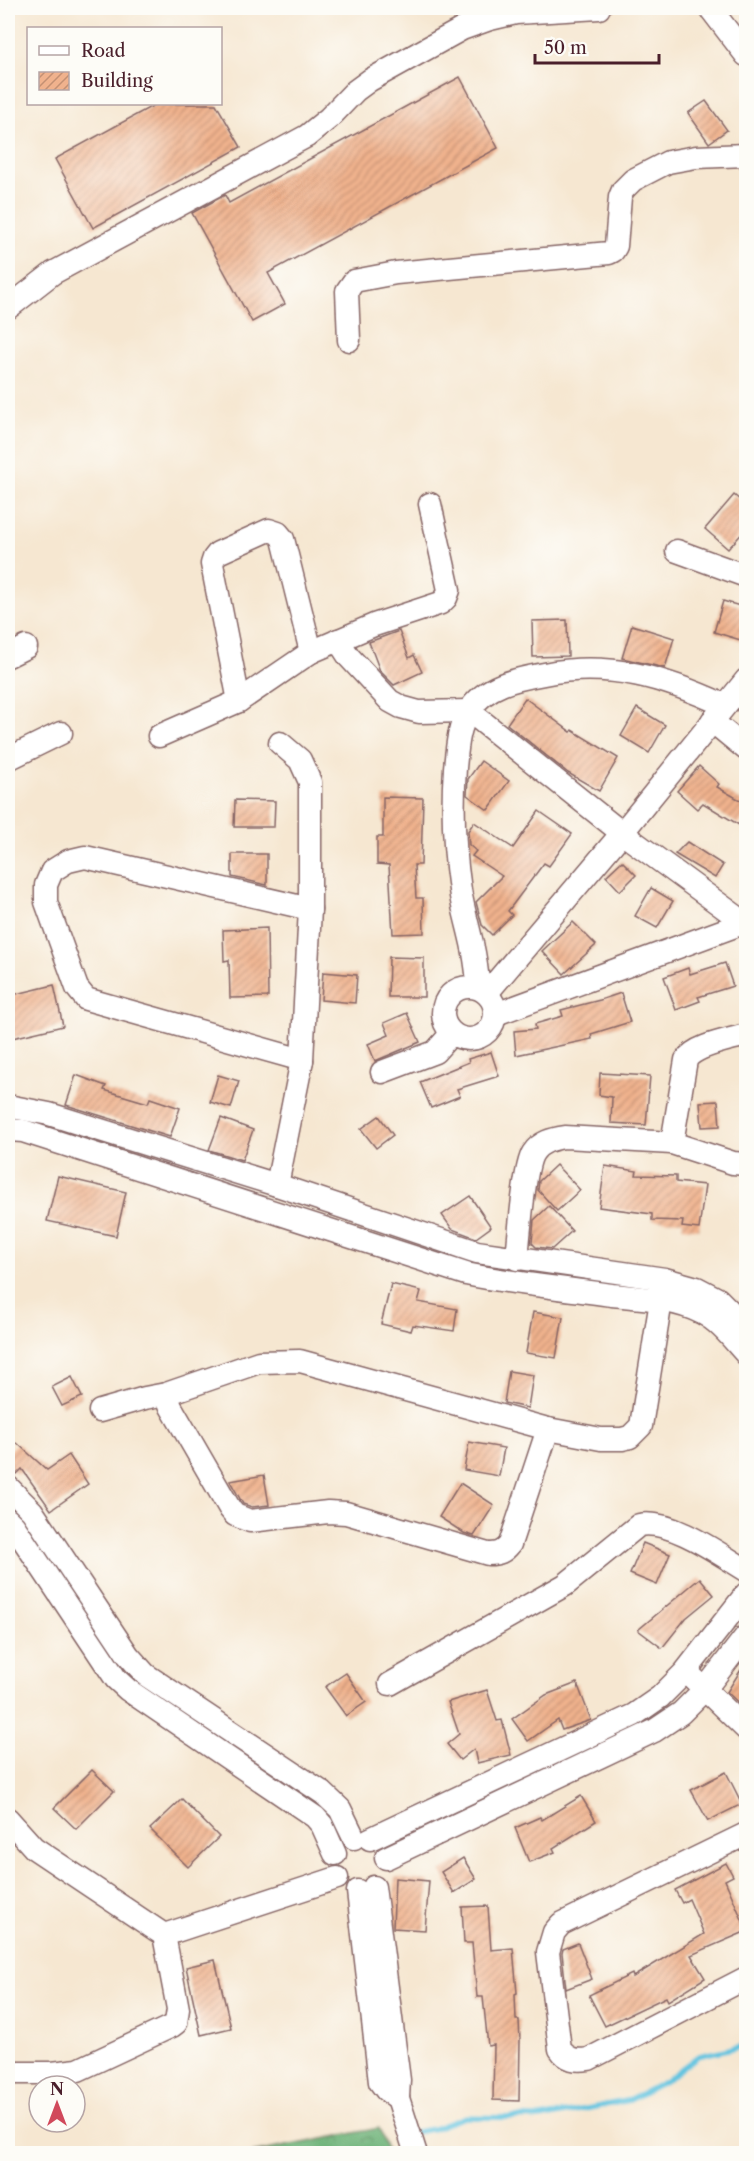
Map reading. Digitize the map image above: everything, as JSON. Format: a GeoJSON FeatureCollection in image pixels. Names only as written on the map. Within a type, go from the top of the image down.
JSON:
{"type":"FeatureCollection","features":[{"type":"Feature","properties":{"kind":"street"},"geometry":{"type":"LineString","coordinates":[[8,308],[53,273],[307,136],[370,80],[462,29],[516,13],[599,8]]}},
{"type":"Feature","properties":{"kind":"street"},"geometry":{"type":"LineString","coordinates":[[710,8],[747,56]]}},
{"type":"Feature","properties":{"kind":"street"},"geometry":{"type":"LineString","coordinates":[[349,340],[347,291],[354,281],[396,273],[609,253],[616,246],[620,197],[623,190],[633,180],[668,162],[696,157],[747,155]]}},
{"type":"Feature","properties":{"kind":"street"},"geometry":{"type":"LineString","coordinates":[[159,736],[239,701],[311,652],[374,625],[441,603],[449,590],[430,504]]}},
{"type":"Feature","properties":{"kind":"street"},"geometry":{"type":"LineString","coordinates":[[239,701],[212,564],[218,553],[269,530],[278,533],[283,539],[311,652]]}},
{"type":"Feature","properties":{"kind":"street"},"geometry":{"type":"LineString","coordinates":[[677,551],[747,576]]}},
{"type":"Feature","properties":{"kind":"street"},"geometry":{"type":"LineString","coordinates":[[338,640],[349,657],[390,701],[401,707],[419,711],[469,711],[622,833],[746,922]]}},
{"type":"Feature","properties":{"kind":"street"},"geometry":{"type":"LineString","coordinates":[[483,990],[463,987],[448,996],[442,1011],[443,1019],[452,1033],[459,1038],[476,1038],[490,1029],[496,1014],[492,999],[483,990],[460,890],[454,817],[457,745],[461,727],[469,711],[480,698],[494,688],[517,679],[583,669],[612,670],[654,678],[683,686],[718,713],[747,749]]}},
{"type":"Feature","properties":{"kind":"street"},"geometry":{"type":"LineString","coordinates":[[483,990],[622,833],[747,680]]}},
{"type":"Feature","properties":{"kind":"street"},"geometry":{"type":"LineString","coordinates":[[8,759],[61,733]]}},
{"type":"Feature","properties":{"kind":"street"},"geometry":{"type":"LineString","coordinates":[[277,1185],[302,1060],[309,909],[310,782],[300,760],[280,743]]}},
{"type":"Feature","properties":{"kind":"street"},"geometry":{"type":"LineString","coordinates":[[302,1060],[86,999],[77,988],[46,902],[46,885],[52,871],[68,861],[85,857],[309,909]]}},
{"type":"Feature","properties":{"kind":"street"},"geometry":{"type":"LineString","coordinates":[[496,1014],[746,922]]}},
{"type":"Feature","properties":{"kind":"street"},"geometry":{"type":"LineString","coordinates":[[382,1072],[435,1052],[452,1033]]}},
{"type":"Feature","properties":{"kind":"street"},"geometry":{"type":"LineString","coordinates":[[672,1143],[688,1055],[699,1048],[747,1035]]}},
{"type":"Feature","properties":{"kind":"street"},"geometry":{"type":"LineString","coordinates":[[8,1106],[49,1114],[277,1185],[453,1245],[517,1259],[665,1278],[697,1288],[718,1299],[747,1327]]}},
{"type":"Feature","properties":{"kind":"street"},"geometry":{"type":"LineString","coordinates":[[8,1130],[23,1131],[466,1274],[510,1282],[661,1301],[702,1313],[714,1321],[747,1354]]}},
{"type":"Feature","properties":{"kind":"street"},"geometry":{"type":"LineString","coordinates":[[517,1259],[529,1161],[540,1146],[551,1139],[565,1137],[672,1143],[733,1163],[747,1164]]}},
{"type":"Feature","properties":{"kind":"street"},"geometry":{"type":"LineString","coordinates":[[164,1177],[172,1153]]}},
{"type":"Feature","properties":{"kind":"street"},"geometry":{"type":"LineString","coordinates":[[100,1411],[166,1394],[259,1362],[300,1361],[548,1429],[611,1440],[630,1437],[641,1426],[665,1278]]}},
{"type":"Feature","properties":{"kind":"street"},"geometry":{"type":"LineString","coordinates":[[166,1394],[171,1407],[230,1509],[243,1519],[258,1521],[328,1512],[346,1513],[488,1554],[505,1551],[510,1544],[548,1429]]}},
{"type":"Feature","properties":{"kind":"street"},"geometry":{"type":"LineString","coordinates":[[8,1487],[32,1511],[128,1655],[146,1675],[328,1797],[362,1839],[377,1844],[386,1858],[385,1875],[366,1889],[342,1884],[337,1878],[334,1870],[335,1854],[339,1847],[362,1839],[634,1715],[660,1697],[685,1672],[747,1594]]}},
{"type":"Feature","properties":{"kind":"street"},"geometry":{"type":"LineString","coordinates":[[8,1520],[116,1679],[128,1690],[315,1817],[322,1825],[335,1854]]}},
{"type":"Feature","properties":{"kind":"street"},"geometry":{"type":"LineString","coordinates":[[390,1684],[565,1585],[639,1525],[649,1523],[665,1527],[692,1539],[747,1570]]}},
{"type":"Feature","properties":{"kind":"street"},"geometry":{"type":"LineString","coordinates":[[386,1858],[654,1731],[681,1713],[706,1688],[747,1636]]}},
{"type":"Feature","properties":{"kind":"street"},"geometry":{"type":"LineString","coordinates":[[685,1672],[706,1688],[747,1729]]}},
{"type":"Feature","properties":{"kind":"street"},"geometry":{"type":"LineString","coordinates":[[8,1820],[21,1836],[42,1854],[164,1935],[178,2010],[176,2023],[78,2070],[52,2073],[8,2073]]}},
{"type":"Feature","properties":{"kind":"street"},"geometry":{"type":"LineString","coordinates":[[747,1834],[561,1924],[554,1932],[548,1952],[560,2049],[568,2058],[589,2060],[747,1978]]}},
{"type":"Feature","properties":{"kind":"street"},"geometry":{"type":"LineString","coordinates":[[164,1935],[337,1878]]}},
{"type":"Feature","properties":{"kind":"street"},"geometry":{"type":"LineString","coordinates":[[366,1889],[399,2080],[400,2105],[416,2154]]}},
{"type":"Feature","properties":{"kind":"green space"},"geometry":{"type":"Polygon","coordinates":[[[379,2128],[388,2153],[251,2153],[379,2128]]]}},
{"type":"Feature","properties":{"kind":"building"},"geometry":{"type":"Polygon","coordinates":[[[460,77],[498,148],[268,273],[285,304],[252,322],[192,213],[225,195],[229,203],[460,77]]]}},
{"type":"Feature","properties":{"kind":"building"},"geometry":{"type":"Polygon","coordinates":[[[706,101],[727,130],[709,143],[688,113],[706,101]]]}},
{"type":"Feature","properties":{"kind":"building"},"geometry":{"type":"Polygon","coordinates":[[[154,105],[217,105],[241,147],[93,228],[55,159],[154,105]]]}},
{"type":"Feature","properties":{"kind":"building"},"geometry":{"type":"Polygon","coordinates":[[[734,495],[747,506],[747,528],[728,549],[705,529],[734,495]]]}},
{"type":"Feature","properties":{"kind":"building"},"geometry":{"type":"Polygon","coordinates":[[[723,601],[747,608],[747,642],[714,632],[723,601]]]}},
{"type":"Feature","properties":{"kind":"building"},"geometry":{"type":"Polygon","coordinates":[[[567,620],[568,656],[533,657],[532,621],[567,620]]]}},
{"type":"Feature","properties":{"kind":"building"},"geometry":{"type":"Polygon","coordinates":[[[632,625],[674,638],[665,668],[622,658],[632,625]]]}},
{"type":"Feature","properties":{"kind":"building"},"geometry":{"type":"Polygon","coordinates":[[[399,631],[409,658],[414,655],[422,672],[394,685],[380,671],[369,642],[399,631]]]}},
{"type":"Feature","properties":{"kind":"building"},"geometry":{"type":"Polygon","coordinates":[[[525,698],[571,732],[572,730],[618,758],[599,791],[568,773],[507,724],[525,698]]]}},
{"type":"Feature","properties":{"kind":"building"},"geometry":{"type":"Polygon","coordinates":[[[637,708],[665,725],[649,753],[621,736],[637,708]]]}},
{"type":"Feature","properties":{"kind":"building"},"geometry":{"type":"Polygon","coordinates":[[[481,761],[509,781],[488,810],[467,795],[468,779],[481,761]]]}},
{"type":"Feature","properties":{"kind":"building"},"geometry":{"type":"Polygon","coordinates":[[[699,766],[719,784],[717,787],[747,804],[747,813],[739,825],[703,803],[697,809],[677,791],[699,766]]]}},
{"type":"Feature","properties":{"kind":"building"},"geometry":{"type":"Polygon","coordinates":[[[383,797],[423,798],[421,865],[414,865],[416,898],[423,898],[424,933],[393,934],[389,865],[377,864],[377,837],[383,837],[383,797]]]}},
{"type":"Feature","properties":{"kind":"building"},"geometry":{"type":"Polygon","coordinates":[[[235,800],[275,801],[274,827],[234,827],[235,800]]]}},
{"type":"Feature","properties":{"kind":"building"},"geometry":{"type":"Polygon","coordinates":[[[539,811],[572,834],[549,866],[544,863],[508,911],[512,915],[492,935],[482,925],[476,902],[502,876],[472,856],[476,851],[469,845],[468,831],[474,822],[513,848],[539,811]]]}},
{"type":"Feature","properties":{"kind":"building"},"geometry":{"type":"Polygon","coordinates":[[[687,842],[723,865],[715,878],[675,854],[687,842]]]}},
{"type":"Feature","properties":{"kind":"building"},"geometry":{"type":"Polygon","coordinates":[[[232,854],[267,854],[267,885],[232,877],[232,854]]]}},
{"type":"Feature","properties":{"kind":"building"},"geometry":{"type":"Polygon","coordinates":[[[622,861],[636,875],[620,891],[606,876],[622,861]]]}},
{"type":"Feature","properties":{"kind":"building"},"geometry":{"type":"Polygon","coordinates":[[[651,888],[673,901],[657,928],[635,916],[651,888]]]}},
{"type":"Feature","properties":{"kind":"building"},"geometry":{"type":"Polygon","coordinates":[[[573,922],[596,945],[564,974],[542,951],[573,922]]]}},
{"type":"Feature","properties":{"kind":"building"},"geometry":{"type":"Polygon","coordinates":[[[267,928],[268,997],[230,998],[229,960],[224,961],[223,930],[267,928]]]}},
{"type":"Feature","properties":{"kind":"building"},"geometry":{"type":"Polygon","coordinates":[[[389,957],[424,958],[424,997],[388,997],[389,957]]]}},
{"type":"Feature","properties":{"kind":"building"},"geometry":{"type":"Polygon","coordinates":[[[725,963],[733,986],[698,997],[700,1001],[676,1010],[664,977],[688,968],[690,974],[725,963]]]}},
{"type":"Feature","properties":{"kind":"building"},"geometry":{"type":"Polygon","coordinates":[[[323,972],[357,975],[355,1003],[321,1000],[323,972]]]}},
{"type":"Feature","properties":{"kind":"building"},"geometry":{"type":"Polygon","coordinates":[[[54,985],[63,1026],[8,1039],[8,996],[54,985]]]}},
{"type":"Feature","properties":{"kind":"building"},"geometry":{"type":"Polygon","coordinates":[[[621,993],[630,1022],[591,1034],[592,1039],[516,1055],[514,1031],[536,1029],[535,1024],[563,1016],[561,1010],[621,993]]]}},
{"type":"Feature","properties":{"kind":"building"},"geometry":{"type":"Polygon","coordinates":[[[407,1013],[420,1042],[375,1061],[368,1044],[389,1035],[384,1023],[407,1013]]]}},
{"type":"Feature","properties":{"kind":"building"},"geometry":{"type":"Polygon","coordinates":[[[491,1052],[499,1076],[457,1089],[460,1096],[431,1108],[420,1082],[469,1062],[468,1059],[491,1052]]]}},
{"type":"Feature","properties":{"kind":"building"},"geometry":{"type":"Polygon","coordinates":[[[600,1073],[650,1076],[646,1125],[611,1123],[612,1097],[599,1095],[600,1073]]]}},
{"type":"Feature","properties":{"kind":"building"},"geometry":{"type":"Polygon","coordinates":[[[76,1075],[106,1086],[104,1090],[148,1103],[150,1098],[180,1108],[170,1137],[66,1105],[76,1075]]]}},
{"type":"Feature","properties":{"kind":"building"},"geometry":{"type":"Polygon","coordinates":[[[218,1075],[239,1081],[231,1108],[210,1102],[218,1075]]]}},
{"type":"Feature","properties":{"kind":"building"},"geometry":{"type":"Polygon","coordinates":[[[718,1101],[720,1126],[702,1127],[700,1102],[718,1101]]]}},
{"type":"Feature","properties":{"kind":"building"},"geometry":{"type":"Polygon","coordinates":[[[379,1116],[393,1135],[376,1148],[361,1129],[379,1116]]]}},
{"type":"Feature","properties":{"kind":"building"},"geometry":{"type":"Polygon","coordinates":[[[221,1118],[253,1130],[242,1160],[209,1150],[221,1118]]]}},
{"type":"Feature","properties":{"kind":"building"},"geometry":{"type":"Polygon","coordinates":[[[556,1165],[580,1190],[557,1211],[538,1190],[539,1181],[556,1165]]]}},
{"type":"Feature","properties":{"kind":"building"},"geometry":{"type":"Polygon","coordinates":[[[605,1166],[637,1171],[636,1175],[676,1176],[676,1182],[705,1185],[699,1229],[682,1227],[683,1221],[652,1220],[652,1214],[599,1207],[605,1166]]]}},
{"type":"Feature","properties":{"kind":"building"},"geometry":{"type":"Polygon","coordinates":[[[58,1176],[126,1192],[116,1236],[47,1221],[58,1176]]]}},
{"type":"Feature","properties":{"kind":"building"},"geometry":{"type":"Polygon","coordinates":[[[470,1196],[491,1227],[476,1238],[452,1229],[442,1215],[470,1196]]]}},
{"type":"Feature","properties":{"kind":"building"},"geometry":{"type":"Polygon","coordinates":[[[549,1206],[572,1231],[552,1249],[536,1247],[532,1243],[534,1220],[549,1206]]]}},
{"type":"Feature","properties":{"kind":"building"},"geometry":{"type":"Polygon","coordinates":[[[391,1284],[421,1291],[418,1302],[457,1309],[454,1331],[413,1325],[411,1331],[381,1324],[391,1284]]]}},
{"type":"Feature","properties":{"kind":"building"},"geometry":{"type":"Polygon","coordinates":[[[533,1312],[563,1317],[556,1358],[526,1353],[533,1312]]]}},
{"type":"Feature","properties":{"kind":"building"},"geometry":{"type":"Polygon","coordinates":[[[509,1371],[533,1375],[528,1408],[504,1403],[509,1371]]]}},
{"type":"Feature","properties":{"kind":"building"},"geometry":{"type":"Polygon","coordinates":[[[72,1377],[82,1397],[62,1406],[52,1387],[72,1377]]]}},
{"type":"Feature","properties":{"kind":"building"},"geometry":{"type":"Polygon","coordinates":[[[469,1442],[504,1448],[499,1476],[464,1470],[469,1442]]]}},
{"type":"Feature","properties":{"kind":"building"},"geometry":{"type":"Polygon","coordinates":[[[17,1443],[47,1470],[69,1455],[88,1484],[51,1510],[22,1469],[17,1474],[8,1465],[8,1453],[17,1443]]]}},
{"type":"Feature","properties":{"kind":"building"},"geometry":{"type":"Polygon","coordinates":[[[264,1475],[269,1505],[252,1507],[243,1504],[230,1481],[264,1475]]]}},
{"type":"Feature","properties":{"kind":"building"},"geometry":{"type":"Polygon","coordinates":[[[460,1483],[494,1505],[474,1536],[464,1533],[439,1517],[460,1483]]]}},
{"type":"Feature","properties":{"kind":"building"},"geometry":{"type":"Polygon","coordinates":[[[643,1543],[670,1554],[657,1585],[630,1574],[643,1543]]]}},
{"type":"Feature","properties":{"kind":"building"},"geometry":{"type":"Polygon","coordinates":[[[700,1578],[714,1595],[686,1618],[662,1648],[638,1630],[700,1578]]]}},
{"type":"Feature","properties":{"kind":"building"},"geometry":{"type":"Polygon","coordinates":[[[747,1660],[747,1711],[727,1692],[747,1660]]]}},
{"type":"Feature","properties":{"kind":"building"},"geometry":{"type":"Polygon","coordinates":[[[346,1673],[366,1702],[346,1716],[325,1687],[346,1673]]]}},
{"type":"Feature","properties":{"kind":"building"},"geometry":{"type":"Polygon","coordinates":[[[577,1683],[591,1720],[562,1730],[558,1720],[528,1741],[512,1719],[546,1695],[577,1683]]]}},
{"type":"Feature","properties":{"kind":"building"},"geometry":{"type":"Polygon","coordinates":[[[487,1690],[497,1721],[502,1720],[511,1755],[477,1763],[474,1749],[460,1760],[447,1744],[459,1734],[448,1702],[487,1690]]]}},
{"type":"Feature","properties":{"kind":"building"},"geometry":{"type":"Polygon","coordinates":[[[92,1770],[114,1791],[76,1829],[54,1808],[92,1770]]]}},
{"type":"Feature","properties":{"kind":"building"},"geometry":{"type":"Polygon","coordinates":[[[726,1772],[742,1804],[708,1821],[691,1790],[726,1772]]]}},
{"type":"Feature","properties":{"kind":"building"},"geometry":{"type":"Polygon","coordinates":[[[581,1796],[596,1821],[553,1848],[555,1852],[529,1862],[515,1828],[540,1817],[542,1820],[581,1796]]]}},
{"type":"Feature","properties":{"kind":"building"},"geometry":{"type":"Polygon","coordinates":[[[182,1799],[219,1837],[188,1867],[150,1829],[182,1799]]]}},
{"type":"Feature","properties":{"kind":"building"},"geometry":{"type":"Polygon","coordinates":[[[463,1858],[476,1879],[454,1893],[441,1872],[463,1858]]]}},
{"type":"Feature","properties":{"kind":"building"},"geometry":{"type":"Polygon","coordinates":[[[726,1863],[733,1876],[725,1880],[747,1931],[691,1955],[705,1978],[668,2001],[666,1997],[605,2026],[589,1995],[632,1974],[633,1977],[704,1934],[689,1899],[682,1903],[675,1890],[726,1863]]]}},
{"type":"Feature","properties":{"kind":"building"},"geometry":{"type":"Polygon","coordinates":[[[395,1878],[429,1881],[425,1930],[393,1928],[395,1878]]]}},
{"type":"Feature","properties":{"kind":"building"},"geometry":{"type":"Polygon","coordinates":[[[488,1906],[491,1950],[513,1948],[517,1993],[515,1994],[516,2020],[519,2020],[520,2041],[519,2101],[493,2100],[494,2045],[488,2046],[483,1997],[477,1997],[472,1943],[464,1943],[462,1907],[488,1906]]]}},
{"type":"Feature","properties":{"kind":"building"},"geometry":{"type":"Polygon","coordinates":[[[578,1943],[592,1979],[566,1989],[563,1949],[578,1943]]]}},
{"type":"Feature","properties":{"kind":"building"},"geometry":{"type":"Polygon","coordinates":[[[215,1960],[231,2028],[201,2035],[186,1967],[215,1960]]]}},
{"type":"Feature","properties":{"kind":"waterway"},"geometry":{"type":"LineString","coordinates":[[415,2132],[432,2129],[465,2117],[541,2118],[630,2100],[665,2081],[698,2056],[746,2045]]}}]}
